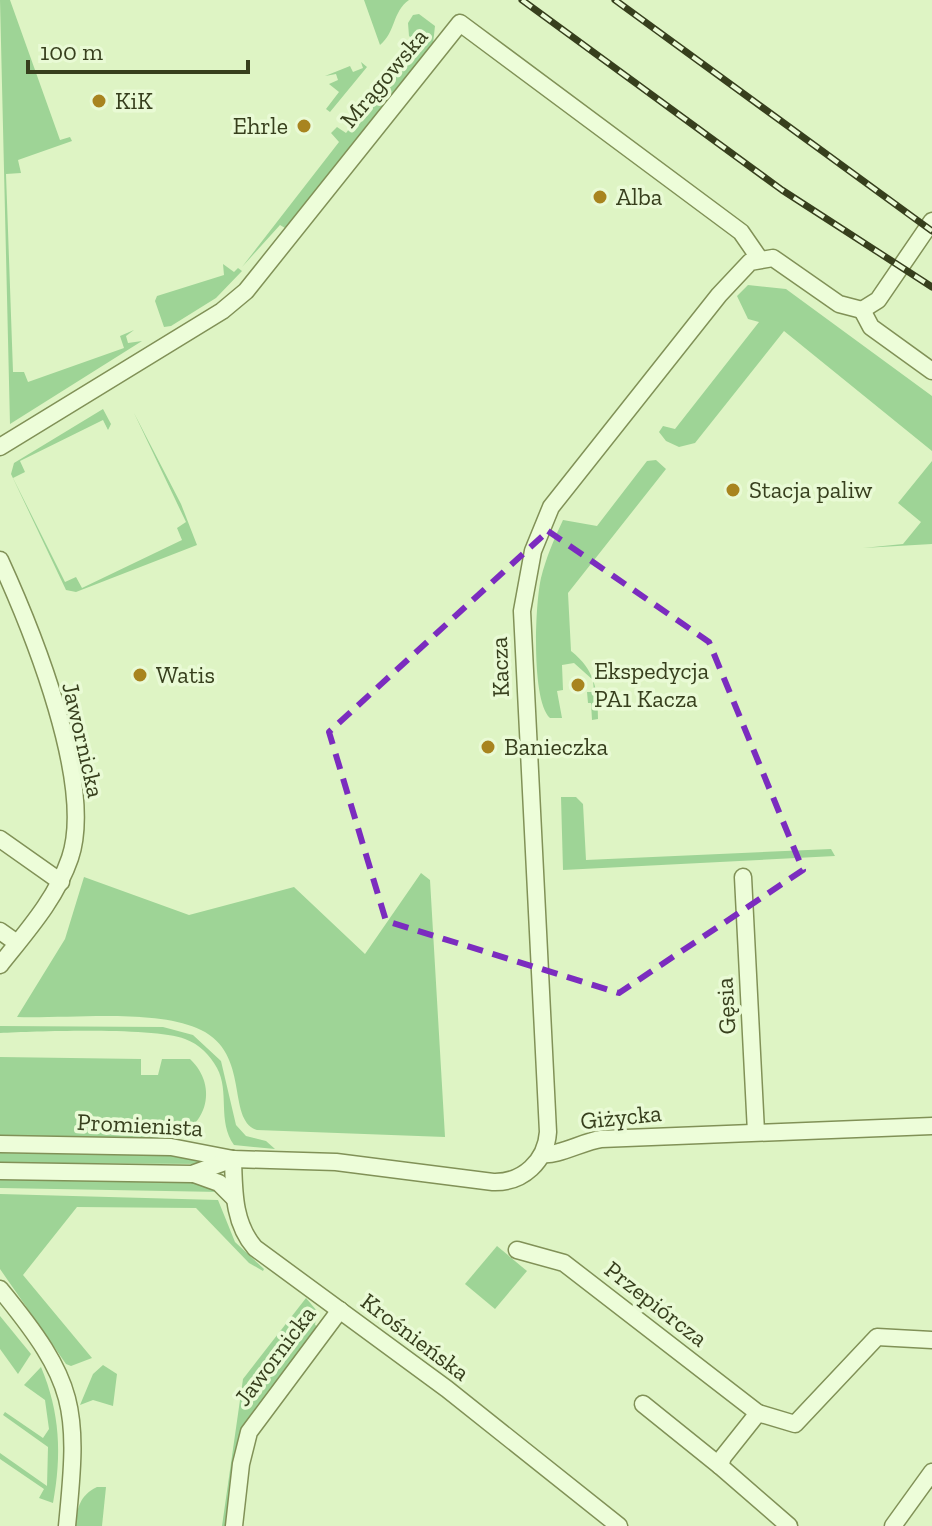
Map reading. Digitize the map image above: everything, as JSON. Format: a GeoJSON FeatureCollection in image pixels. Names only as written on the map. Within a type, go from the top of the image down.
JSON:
{"type":"FeatureCollection","features":[{"type":"Feature","properties":{"kind":"street","name":"Mrągowska"},"geometry":{"type":"LineString","coordinates":[[0,447],[222,311],[246,291],[460,23],[741,232],[759,258]]}},
{"type":"Feature","properties":{"kind":"street"},"geometry":{"type":"LineString","coordinates":[[759,258],[783,263],[839,304],[862,310],[878,300],[932,221]]}},
{"type":"Feature","properties":{"kind":"street","name":"Kacza"},"geometry":{"type":"LineString","coordinates":[[543,1154],[548,1132],[525,697],[522,611],[526,576],[551,507],[719,295],[744,266],[759,258]]}},
{"type":"Feature","properties":{"kind":"street"},"geometry":{"type":"LineString","coordinates":[[862,310],[871,327],[932,371]]}},
{"type":"Feature","properties":{"kind":"street","name":"Jawornicka"},"geometry":{"type":"LineString","coordinates":[[0,560],[41,665],[71,771],[76,829],[71,856],[61,882],[0,965]]}},
{"type":"Feature","properties":{"kind":"street"},"geometry":{"type":"LineString","coordinates":[[0,839],[61,882]]}},
{"type":"Feature","properties":{"kind":"street","name":"Gęsia"},"geometry":{"type":"LineString","coordinates":[[743,877],[756,1132]]}},
{"type":"Feature","properties":{"kind":"street"},"geometry":{"type":"LineString","coordinates":[[0,931],[17,943]]}},
{"type":"Feature","properties":{"kind":"street","name":"Giżycka"},"geometry":{"type":"LineString","coordinates":[[233,1159],[336,1162],[501,1183],[522,1176],[543,1154],[553,1155],[578,1142],[932,1126]]}},
{"type":"Feature","properties":{"kind":"street","name":"Promienista"},"geometry":{"type":"LineString","coordinates":[[0,1144],[171,1147],[233,1159]]}},
{"type":"Feature","properties":{"kind":"street","name":"Promienista"},"geometry":{"type":"LineString","coordinates":[[192,1174],[233,1159]]}},
{"type":"Feature","properties":{"kind":"street","name":"Krośnieńska"},"geometry":{"type":"LineString","coordinates":[[233,1159],[234,1198],[242,1229],[253,1245],[447,1389],[619,1526]]}},
{"type":"Feature","properties":{"kind":"street","name":"Promienista"},"geometry":{"type":"LineString","coordinates":[[0,1171],[192,1174],[219,1183],[234,1198]]}},
{"type":"Feature","properties":{"kind":"street","name":"Przepiórcza"},"geometry":{"type":"LineString","coordinates":[[517,1250],[564,1263],[758,1413],[795,1424],[877,1337],[932,1340]]}},
{"type":"Feature","properties":{"kind":"street"},"geometry":{"type":"LineString","coordinates":[[0,1289],[45,1347],[64,1382],[72,1408],[74,1453],[67,1526]]}},
{"type":"Feature","properties":{"kind":"street","name":"Jawornicka"},"geometry":{"type":"LineString","coordinates":[[234,1526],[244,1446],[249,1432],[340,1310]]}},
{"type":"Feature","properties":{"kind":"street"},"geometry":{"type":"LineString","coordinates":[[643,1404],[789,1526]]}},
{"type":"Feature","properties":{"kind":"street"},"geometry":{"type":"LineString","coordinates":[[720,1466],[758,1413]]}},
{"type":"Feature","properties":{"kind":"street"},"geometry":{"type":"LineString","coordinates":[[893,1526],[932,1472]]}},
{"type":"Feature","properties":{"kind":"highlighted area"},"geometry":{"type":"Polygon","coordinates":[[[548,531],[709,642],[803,870],[619,993],[386,921],[329,732],[548,531]]]}},
{"type":"Feature","properties":{"kind":"green space"},"geometry":{"type":"Polygon","coordinates":[[[0,0],[10,0],[60,140],[70,137],[72,141],[18,160],[21,173],[6,174],[13,372],[24,372],[28,382],[124,348],[120,336],[134,330],[126,336],[128,343],[142,341],[10,424],[0,0]]]}},
{"type":"Feature","properties":{"kind":"green space"},"geometry":{"type":"Polygon","coordinates":[[[364,0],[409,0],[380,45],[364,0]]]}},
{"type":"Feature","properties":{"kind":"green space"},"geometry":{"type":"Polygon","coordinates":[[[419,14],[435,26],[433,44],[285,228],[280,225],[242,267],[339,142],[331,133],[337,127],[346,133],[417,43],[409,36],[408,23],[413,15],[419,14]]]}},
{"type":"Feature","properties":{"kind":"green space"},"geometry":{"type":"Polygon","coordinates":[[[361,62],[367,67],[330,112],[326,109],[339,92],[329,84],[338,80],[336,74],[325,76],[350,66],[353,72],[363,68],[361,62]]]}},
{"type":"Feature","properties":{"kind":"green space"},"geometry":{"type":"Polygon","coordinates":[[[223,264],[234,272],[238,268],[242,271],[216,298],[171,326],[164,327],[155,301],[157,296],[224,275],[223,264]]]}},
{"type":"Feature","properties":{"kind":"green space"},"geometry":{"type":"Polygon","coordinates":[[[748,285],[786,289],[932,396],[932,451],[784,331],[695,443],[679,447],[666,441],[659,432],[663,426],[675,429],[759,322],[748,319],[737,296],[748,285]]]}},
{"type":"Feature","properties":{"kind":"green space"},"geometry":{"type":"Polygon","coordinates":[[[103,409],[111,424],[108,430],[103,420],[20,461],[25,472],[13,478],[65,582],[76,577],[82,588],[182,540],[177,528],[186,522],[134,413],[181,504],[197,545],[76,592],[66,590],[11,474],[14,463],[103,409]]]}},
{"type":"Feature","properties":{"kind":"green space"},"geometry":{"type":"Polygon","coordinates":[[[656,460],[666,469],[568,593],[571,651],[593,680],[574,663],[562,665],[563,690],[557,691],[562,718],[550,718],[544,708],[537,673],[537,608],[543,571],[563,520],[597,526],[647,461],[656,460]]]}},
{"type":"Feature","properties":{"kind":"green space"},"geometry":{"type":"Polygon","coordinates":[[[932,461],[932,544],[863,548],[903,544],[921,522],[898,503],[932,461]]]}},
{"type":"Feature","properties":{"kind":"green space"},"geometry":{"type":"Polygon","coordinates":[[[593,680],[598,719],[592,720],[587,692],[594,692],[593,680]]]}},
{"type":"Feature","properties":{"kind":"green space"},"geometry":{"type":"Polygon","coordinates":[[[561,797],[576,797],[583,804],[586,860],[831,849],[835,856],[563,870],[561,797]]]}},
{"type":"Feature","properties":{"kind":"green space"},"geometry":{"type":"Polygon","coordinates":[[[421,873],[430,880],[445,1137],[257,1130],[248,1124],[242,1114],[233,1070],[226,1054],[216,1041],[201,1030],[183,1023],[137,1017],[17,1017],[65,939],[84,877],[189,915],[294,887],[365,954],[421,873]]]}},
{"type":"Feature","properties":{"kind":"green space"},"geometry":{"type":"Polygon","coordinates":[[[0,1026],[163,1027],[193,1035],[221,1061],[236,1125],[246,1136],[266,1141],[275,1149],[234,1145],[226,1126],[221,1077],[204,1050],[190,1041],[170,1035],[123,1031],[0,1033],[0,1026]]]}},
{"type":"Feature","properties":{"kind":"green space"},"geometry":{"type":"Polygon","coordinates":[[[0,1057],[141,1059],[141,1075],[158,1075],[162,1059],[190,1059],[205,1082],[204,1107],[191,1127],[180,1135],[166,1139],[0,1136],[0,1057]]]}},
{"type":"Feature","properties":{"kind":"green space"},"geometry":{"type":"Polygon","coordinates":[[[0,1153],[193,1156],[212,1164],[0,1163],[0,1153]]]}},
{"type":"Feature","properties":{"kind":"green space"},"geometry":{"type":"Polygon","coordinates":[[[0,1179],[203,1183],[221,1192],[0,1188],[0,1179]]]}},
{"type":"Feature","properties":{"kind":"green space"},"geometry":{"type":"Polygon","coordinates":[[[0,1194],[218,1200],[235,1242],[264,1269],[249,1263],[196,1208],[77,1207],[23,1275],[92,1358],[71,1366],[66,1364],[0,1269],[0,1194]]]}},
{"type":"Feature","properties":{"kind":"green space"},"geometry":{"type":"Polygon","coordinates":[[[497,1246],[527,1271],[495,1309],[465,1284],[497,1246]]]}},
{"type":"Feature","properties":{"kind":"green space"},"geometry":{"type":"Polygon","coordinates":[[[306,1298],[317,1311],[315,1325],[319,1327],[245,1428],[227,1526],[222,1526],[243,1379],[306,1298]]]}},
{"type":"Feature","properties":{"kind":"green space"},"geometry":{"type":"Polygon","coordinates":[[[0,1316],[31,1354],[18,1374],[0,1349],[0,1316]]]}},
{"type":"Feature","properties":{"kind":"green space"},"geometry":{"type":"Polygon","coordinates":[[[103,1365],[117,1374],[113,1406],[93,1400],[80,1405],[93,1374],[103,1365]]]}},
{"type":"Feature","properties":{"kind":"green space"},"geometry":{"type":"Polygon","coordinates":[[[41,1367],[52,1400],[58,1434],[58,1468],[53,1503],[39,1498],[44,1489],[0,1459],[0,1453],[47,1486],[48,1447],[3,1415],[5,1412],[43,1438],[49,1429],[45,1400],[24,1385],[41,1367]]]}},
{"type":"Feature","properties":{"kind":"green space"},"geometry":{"type":"Polygon","coordinates":[[[97,1487],[106,1487],[102,1526],[75,1526],[80,1503],[97,1487]]]}},
{"type":"Feature","properties":{"kind":"railway"},"geometry":{"type":"LineString","coordinates":[[522,0],[782,190],[932,287]]}},
{"type":"Feature","properties":{"kind":"railway"},"geometry":{"type":"LineString","coordinates":[[615,0],[932,231]]}},
{"type":"Feature","properties":{"kind":"place","name":"KiK"},"geometry":{"type":"Point","coordinates":[99,101]}},
{"type":"Feature","properties":{"kind":"place","name":"Ehrle"},"geometry":{"type":"Point","coordinates":[304,126]}},
{"type":"Feature","properties":{"kind":"place","name":"Alba"},"geometry":{"type":"Point","coordinates":[600,197]}},
{"type":"Feature","properties":{"kind":"place","name":"Stacja paliw"},"geometry":{"type":"Point","coordinates":[733,490]}},
{"type":"Feature","properties":{"kind":"place","name":"Watis"},"geometry":{"type":"Point","coordinates":[140,675]}},
{"type":"Feature","properties":{"kind":"place","name":"Ekspedycja PA1 Kacza"},"geometry":{"type":"Point","coordinates":[578,685]}},
{"type":"Feature","properties":{"kind":"place","name":"Banieczka"},"geometry":{"type":"Point","coordinates":[488,747]}}]}
